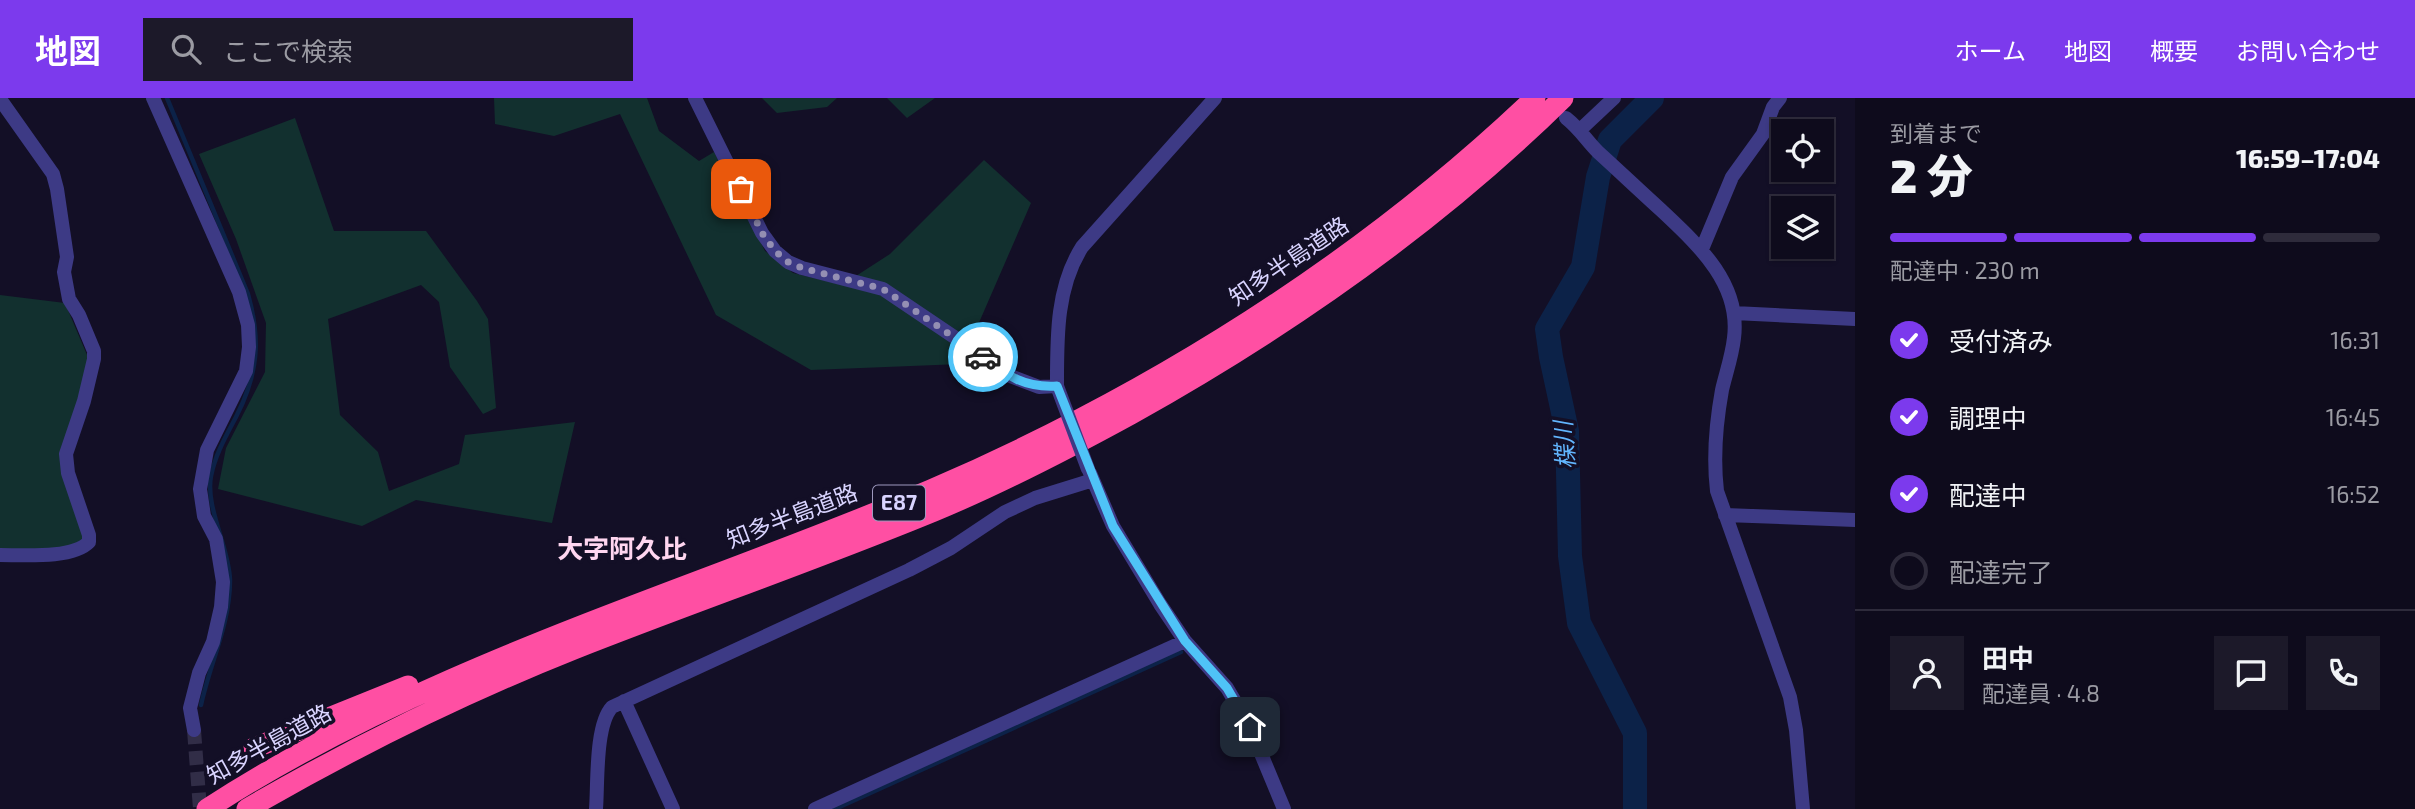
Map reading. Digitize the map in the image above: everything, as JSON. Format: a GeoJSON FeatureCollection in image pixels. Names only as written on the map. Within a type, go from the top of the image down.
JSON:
{"type":"FeatureCollection","features":[{"type":"Feature","properties":{"kind":"highway","name":"知多半島道路"},"geometry":{"type":"LineString","coordinates":[[207,809],[303,752],[470,670],[930,490],[1040,440],[1126,394],[1211,345],[1357,247],[1502,130],[1535,98]]}},
{"type":"Feature","properties":{"kind":"highway","name":"知多半島道路"},"geometry":{"type":"LineString","coordinates":[[247,809],[325,766],[483,689],[570,651],[936,510],[1065,450],[1260,339],[1325,294],[1564,108]]}},
{"type":"Feature","properties":{"kind":"highway"},"geometry":{"type":"LineString","coordinates":[[254,748],[528,638],[550,638]]}},
{"type":"Feature","properties":{"kind":"street"},"geometry":{"type":"LineString","coordinates":[[153,98],[239,292],[248,326],[246,371],[207,450],[200,489],[204,516],[216,539],[223,582],[221,607],[213,642],[199,673],[190,708],[194,730]]}},
{"type":"Feature","properties":{"kind":"street"},"geometry":{"type":"LineString","coordinates":[[695,98],[762,233],[775,251],[788,262],[883,289],[972,348],[1005,374],[1039,387],[1057,386]]}},
{"type":"Feature","properties":{"kind":"street"},"geometry":{"type":"LineString","coordinates":[[1215,98],[1158,159],[1082,247],[1072,263],[1062,298],[1057,346],[1057,386],[1113,526],[1185,641],[1227,688],[1250,727],[1284,809]]}},
{"type":"Feature","properties":{"kind":"street"},"geometry":{"type":"LineString","coordinates":[[1581,129],[1614,98]]}},
{"type":"Feature","properties":{"kind":"street"},"geometry":{"type":"LineString","coordinates":[[1702,249],[1732,177],[1763,134],[1773,107],[1780,98]]}},
{"type":"Feature","properties":{"kind":"street"},"geometry":{"type":"LineString","coordinates":[[0,99],[52,174],[57,189],[67,257],[64,272],[69,299],[79,315],[94,359],[84,401],[66,454],[68,473],[89,542],[81,548],[44,555],[0,555]]}},
{"type":"Feature","properties":{"kind":"street"},"geometry":{"type":"LineString","coordinates":[[1564,108],[1596,150],[1702,249],[1720,275],[1734,313],[1735,338],[1722,392],[1714,466],[1717,491],[1790,697],[1796,730],[1803,809]]}},
{"type":"Feature","properties":{"kind":"street"},"geometry":{"type":"LineString","coordinates":[[1734,313],[1855,318]]}},
{"type":"Feature","properties":{"kind":"street"},"geometry":{"type":"LineString","coordinates":[[596,809],[603,721],[612,707],[909,570],[951,548],[1005,512],[1091,474]]}},
{"type":"Feature","properties":{"kind":"street"},"geometry":{"type":"LineString","coordinates":[[1725,515],[1855,520]]}},
{"type":"Feature","properties":{"kind":"street"},"geometry":{"type":"LineString","coordinates":[[814,809],[1185,641]]}},
{"type":"Feature","properties":{"kind":"street"},"geometry":{"type":"LineString","coordinates":[[624,701],[673,809]]}},
{"type":"Feature","properties":{"kind":"green space"},"geometry":{"type":"Polygon","coordinates":[[[494,98],[647,98],[659,131],[699,161],[714,152],[765,251],[793,273],[842,285],[890,254],[984,160],[1031,203],[961,364],[811,370],[716,315],[620,114],[554,136],[495,124],[494,98]]]}},
{"type":"Feature","properties":{"kind":"green space"},"geometry":{"type":"Polygon","coordinates":[[[762,98],[837,98],[827,107],[777,113],[762,98]]]}},
{"type":"Feature","properties":{"kind":"green space"},"geometry":{"type":"Polygon","coordinates":[[[887,98],[935,98],[907,118],[887,98]]]}},
{"type":"Feature","properties":{"kind":"green space"},"geometry":{"type":"Polygon","coordinates":[[[295,118],[334,231],[426,231],[488,319],[496,408],[483,414],[450,367],[439,302],[421,285],[328,319],[340,415],[378,452],[389,491],[459,464],[465,435],[575,422],[552,523],[416,500],[362,526],[218,489],[226,448],[265,372],[266,323],[236,239],[199,154],[295,118]]]}},
{"type":"Feature","properties":{"kind":"green space"},"geometry":{"type":"Polygon","coordinates":[[[0,295],[65,303],[90,362],[63,454],[86,537],[81,545],[44,551],[0,551],[0,295]]]}},
{"type":"Feature","properties":{"kind":"waterway"},"geometry":{"type":"LineString","coordinates":[[167,98],[248,294],[256,342],[249,386],[218,453],[211,476],[211,501],[226,554],[230,580],[227,612],[201,705]]}},
{"type":"Feature","properties":{"kind":"waterway","name":"楪川"},"geometry":{"type":"LineString","coordinates":[[1635,809],[1635,733],[1579,623],[1570,556],[1567,431],[1547,329],[1583,267],[1598,177],[1610,140],[1652,98]]}},
{"type":"Feature","properties":{"kind":"waterway"},"geometry":{"type":"LineString","coordinates":[[835,809],[1181,652]]}},
{"type":"Feature","properties":{"kind":"tunnel"},"geometry":{"type":"LineString","coordinates":[[194,730],[200,809]]}},
{"type":"Feature","properties":{"kind":"way so far"},"geometry":{"type":"LineString","coordinates":[[741,189],[762,233],[775,251],[788,262],[802,268],[862,282],[894,294],[983,357]]}},
{"type":"Feature","properties":{"kind":"district","name":"大字阿久比"},"geometry":{"type":"Point","coordinates":[622,549]}},
{"type":"Feature","properties":{"kind":"route"},"geometry":{"type":"LineString","coordinates":[[983,357],[1005,374],[1020,381],[1039,387],[1057,386],[1113,526],[1185,641],[1227,688],[1250,727]]}}]}
